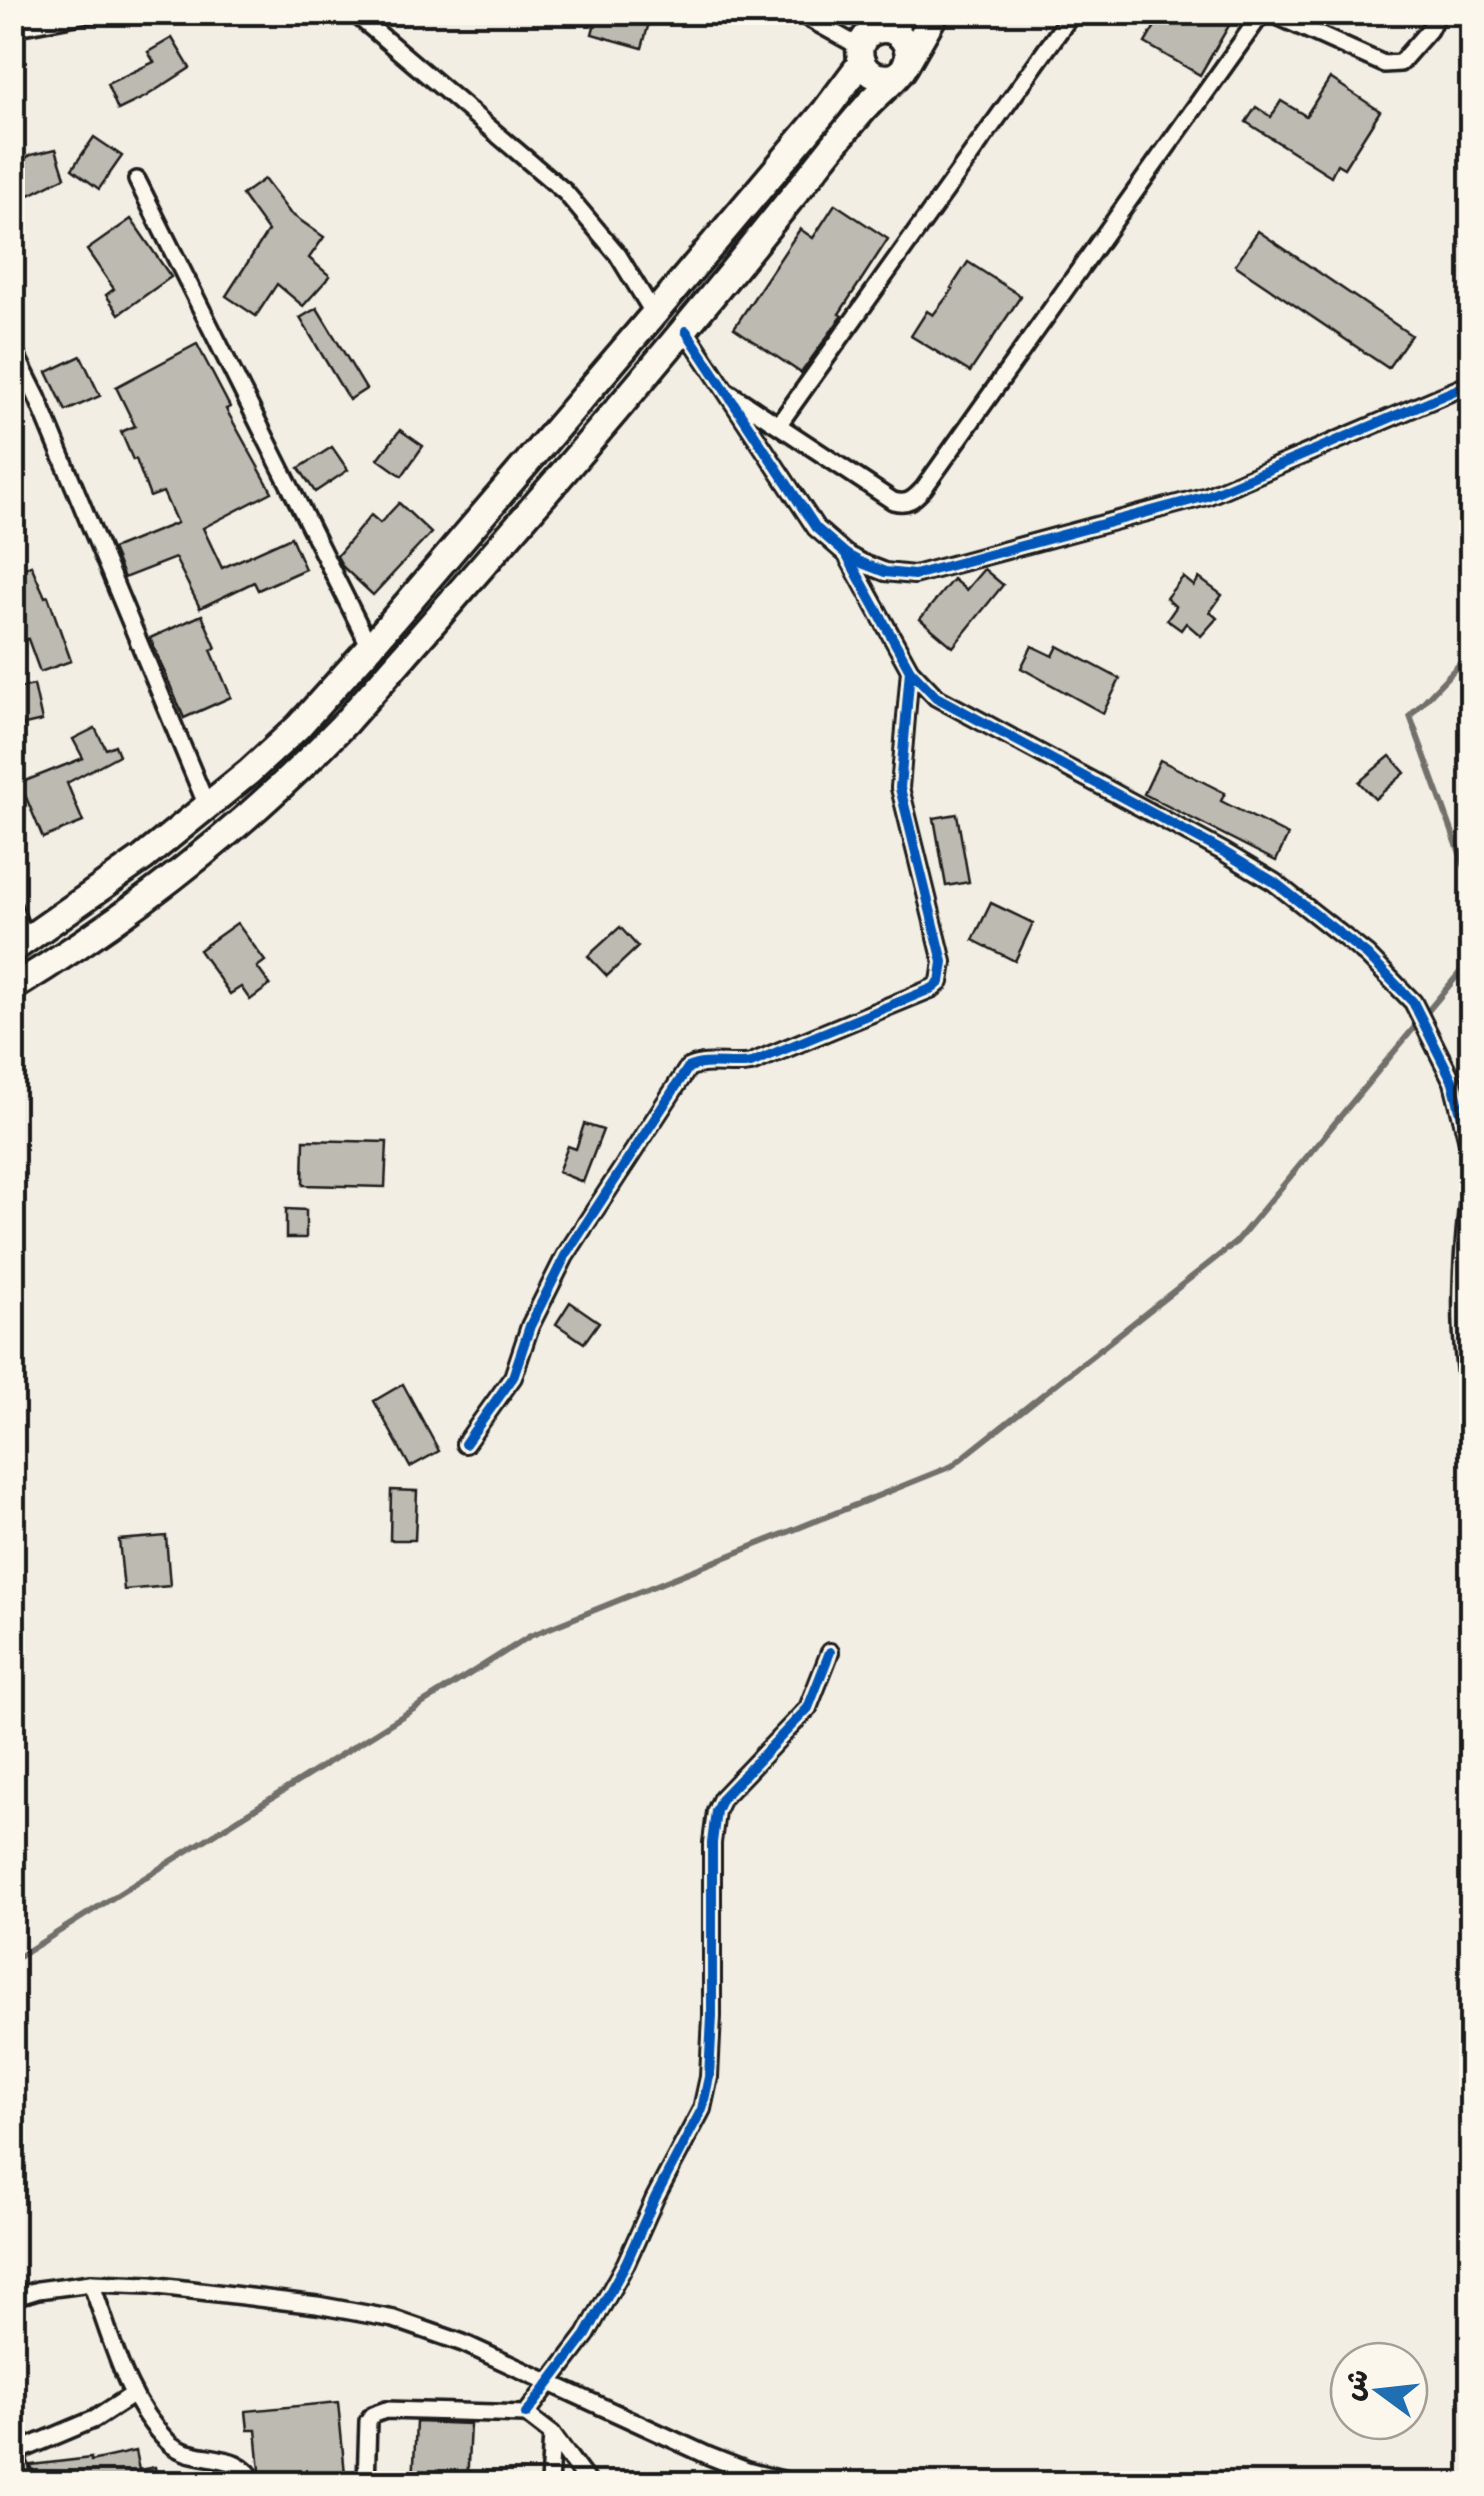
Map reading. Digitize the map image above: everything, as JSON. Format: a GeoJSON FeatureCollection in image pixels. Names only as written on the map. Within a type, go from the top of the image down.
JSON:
{"type":"FeatureCollection","features":[{"type":"Feature","properties":{"kind":"main road"},"geometry":{"type":"LineString","coordinates":[[12,988],[212,846],[346,723],[686,330],[854,120],[901,70],[936,12]]}},
{"type":"Feature","properties":{"kind":"main road"},"geometry":{"type":"LineString","coordinates":[[39,972],[24,958],[19,945],[143,858],[298,728],[832,102],[869,34],[892,21],[907,48],[901,70]]}},
{"type":"Feature","properties":{"kind":"main road"},"geometry":{"type":"LineString","coordinates":[[860,55],[865,70],[879,78],[901,70]]}},
{"type":"Feature","properties":{"kind":"main road"},"geometry":{"type":"LineString","coordinates":[[675,289],[692,298],[686,330]]}},
{"type":"Feature","properties":{"kind":"main road"},"geometry":{"type":"LineString","coordinates":[[650,319],[654,337],[686,330]]}},
{"type":"Feature","properties":{"kind":"main road"},"geometry":{"type":"LineString","coordinates":[[52,923],[64,929],[74,947]]}},
{"type":"Feature","properties":{"kind":"street"},"geometry":{"type":"LineString","coordinates":[[12,28],[98,12]]}},
{"type":"Feature","properties":{"kind":"street"},"geometry":{"type":"LineString","coordinates":[[354,12],[565,192],[618,255],[650,319]]}},
{"type":"Feature","properties":{"kind":"street"},"geometry":{"type":"LineString","coordinates":[[796,12],[860,55]]}},
{"type":"Feature","properties":{"kind":"street"},"geometry":{"type":"LineString","coordinates":[[779,424],[1073,12]]}},
{"type":"Feature","properties":{"kind":"street"},"geometry":{"type":"LineString","coordinates":[[720,388],[893,501],[912,501],[1265,12],[1384,64],[1400,63],[1413,52],[1438,12]]}},
{"type":"Feature","properties":{"kind":"street"},"geometry":{"type":"LineString","coordinates":[[137,180],[370,648]]}},
{"type":"Feature","properties":{"kind":"street"},"geometry":{"type":"LineString","coordinates":[[686,330],[720,388],[816,528],[846,554],[885,572],[914,574],[1206,496],[1472,383]]}},
{"type":"Feature","properties":{"kind":"street"},"geometry":{"type":"LineString","coordinates":[[12,348],[37,397],[206,806]]}},
{"type":"Feature","properties":{"kind":"street"},"geometry":{"type":"LineString","coordinates":[[846,554],[910,670],[936,697],[1224,852],[1274,882],[1368,955],[1413,1002],[1453,1082],[1472,1158]]}},
{"type":"Feature","properties":{"kind":"street"},"geometry":{"type":"LineString","coordinates":[[465,1444],[512,1376],[530,1326],[565,1256],[688,1068],[696,1064],[751,1063],[940,982],[943,962],[900,788],[910,670]]}},
{"type":"Feature","properties":{"kind":"street"},"geometry":{"type":"LineString","coordinates":[[12,906],[19,945]]}},
{"type":"Feature","properties":{"kind":"street"},"geometry":{"type":"LineString","coordinates":[[1472,1168],[1462,1270],[1466,1384],[1472,1412]]}},
{"type":"Feature","properties":{"kind":"street"},"geometry":{"type":"LineString","coordinates":[[526,2414],[586,2335],[702,2110],[709,2077],[712,1843],[718,1804],[808,1708],[830,1652]]}},
{"type":"Feature","properties":{"kind":"street"},"geometry":{"type":"LineString","coordinates":[[91,2283],[132,2395],[174,2447],[234,2462],[248,2470],[255,2484]]}},
{"type":"Feature","properties":{"kind":"street"},"geometry":{"type":"LineString","coordinates":[[12,2298],[38,2290],[91,2283],[150,2286],[394,2319],[463,2343],[709,2456],[798,2484]]}},
{"type":"Feature","properties":{"kind":"street"},"geometry":{"type":"LineString","coordinates":[[26,2484],[14,2454],[95,2419],[132,2395]]}},
{"type":"Feature","properties":{"kind":"street"},"geometry":{"type":"LineString","coordinates":[[366,2484],[366,2430],[372,2414],[386,2410],[526,2414],[552,2434],[589,2484]]}},
{"type":"Feature","properties":{"kind":"street"},"geometry":{"type":"LineString","coordinates":[[550,2484],[552,2434]]}},
{"type":"Feature","properties":{"kind":"building"},"geometry":{"type":"Polygon","coordinates":[[[598,12],[652,12],[642,48],[592,34],[598,12]]]}},
{"type":"Feature","properties":{"kind":"building"},"geometry":{"type":"Polygon","coordinates":[[[1163,12],[1237,12],[1200,75],[1145,43],[1163,12]]]}},
{"type":"Feature","properties":{"kind":"building"},"geometry":{"type":"Polygon","coordinates":[[[172,38],[190,68],[118,110],[107,84],[154,62],[148,52],[172,38]]]}},
{"type":"Feature","properties":{"kind":"building"},"geometry":{"type":"Polygon","coordinates":[[[1330,78],[1380,111],[1344,168],[1337,164],[1331,176],[1246,122],[1256,107],[1271,117],[1281,101],[1306,116],[1330,78]]]}},
{"type":"Feature","properties":{"kind":"building"},"geometry":{"type":"Polygon","coordinates":[[[94,137],[122,156],[99,189],[72,169],[94,137]]]}},
{"type":"Feature","properties":{"kind":"building"},"geometry":{"type":"Polygon","coordinates":[[[56,149],[65,177],[19,200],[12,188],[12,166],[31,155],[56,149]]]}},
{"type":"Feature","properties":{"kind":"building"},"geometry":{"type":"Polygon","coordinates":[[[264,179],[290,213],[324,237],[309,258],[330,276],[303,306],[277,284],[256,316],[226,296],[268,231],[242,195],[264,179]]]}},
{"type":"Feature","properties":{"kind":"building"},"geometry":{"type":"Polygon","coordinates":[[[835,204],[888,239],[839,314],[842,316],[801,373],[734,328],[800,229],[813,238],[835,204]]]}},
{"type":"Feature","properties":{"kind":"building"},"geometry":{"type":"Polygon","coordinates":[[[131,219],[171,277],[119,314],[106,295],[114,289],[87,250],[131,219]]]}},
{"type":"Feature","properties":{"kind":"building"},"geometry":{"type":"Polygon","coordinates":[[[1258,231],[1411,335],[1388,368],[1235,265],[1258,231]]]}},
{"type":"Feature","properties":{"kind":"building"},"geometry":{"type":"Polygon","coordinates":[[[968,262],[1021,296],[970,372],[911,336],[927,311],[933,315],[968,262]]]}},
{"type":"Feature","properties":{"kind":"building"},"geometry":{"type":"Polygon","coordinates":[[[317,308],[366,389],[349,400],[300,318],[317,308]]]}},
{"type":"Feature","properties":{"kind":"building"},"geometry":{"type":"Polygon","coordinates":[[[197,344],[230,407],[226,409],[272,492],[203,528],[222,568],[291,537],[305,569],[258,590],[254,582],[200,608],[175,558],[124,578],[112,549],[177,523],[163,492],[150,497],[136,459],[133,460],[121,432],[135,426],[116,387],[197,344]]]}},
{"type":"Feature","properties":{"kind":"building"},"geometry":{"type":"Polygon","coordinates":[[[81,356],[100,396],[66,411],[47,372],[81,356]]]}},
{"type":"Feature","properties":{"kind":"building"},"geometry":{"type":"Polygon","coordinates":[[[400,430],[423,446],[402,476],[378,459],[400,430]]]}},
{"type":"Feature","properties":{"kind":"building"},"geometry":{"type":"Polygon","coordinates":[[[332,447],[348,470],[315,492],[299,468],[332,447]]]}},
{"type":"Feature","properties":{"kind":"building"},"geometry":{"type":"Polygon","coordinates":[[[399,503],[431,533],[373,595],[343,567],[337,556],[371,515],[380,523],[399,503]]]}},
{"type":"Feature","properties":{"kind":"building"},"geometry":{"type":"Polygon","coordinates":[[[31,565],[45,597],[48,596],[71,661],[40,672],[28,639],[19,641],[12,622],[12,573],[31,565]]]}},
{"type":"Feature","properties":{"kind":"building"},"geometry":{"type":"Polygon","coordinates":[[[984,569],[1003,585],[953,647],[920,619],[953,579],[966,590],[984,569]]]}},
{"type":"Feature","properties":{"kind":"building"},"geometry":{"type":"Polygon","coordinates":[[[1183,577],[1194,586],[1199,578],[1222,595],[1210,612],[1217,618],[1201,636],[1186,623],[1181,630],[1167,620],[1176,607],[1166,598],[1183,577]]]}},
{"type":"Feature","properties":{"kind":"building"},"geometry":{"type":"Polygon","coordinates":[[[202,615],[216,648],[211,650],[231,697],[184,718],[150,638],[202,615]]]}},
{"type":"Feature","properties":{"kind":"building"},"geometry":{"type":"Polygon","coordinates":[[[1032,646],[1053,656],[1058,646],[1120,679],[1103,713],[1021,668],[1032,646]]]}},
{"type":"Feature","properties":{"kind":"building"},"geometry":{"type":"Polygon","coordinates":[[[34,685],[42,721],[12,728],[12,690],[34,685]]]}},
{"type":"Feature","properties":{"kind":"building"},"geometry":{"type":"Polygon","coordinates":[[[95,728],[106,749],[115,745],[119,755],[67,783],[83,822],[43,838],[20,783],[83,758],[73,739],[95,728]]]}},
{"type":"Feature","properties":{"kind":"building"},"geometry":{"type":"Polygon","coordinates":[[[1390,756],[1405,773],[1375,799],[1359,782],[1390,756]]]}},
{"type":"Feature","properties":{"kind":"building"},"geometry":{"type":"Polygon","coordinates":[[[1160,760],[1225,793],[1221,801],[1288,835],[1276,861],[1144,794],[1160,760]]]}},
{"type":"Feature","properties":{"kind":"building"},"geometry":{"type":"Polygon","coordinates":[[[957,814],[969,882],[946,886],[934,818],[957,814]]]}},
{"type":"Feature","properties":{"kind":"building"},"geometry":{"type":"Polygon","coordinates":[[[991,903],[1033,923],[1015,961],[973,940],[991,903]]]}},
{"type":"Feature","properties":{"kind":"building"},"geometry":{"type":"Polygon","coordinates":[[[237,923],[265,961],[257,967],[270,985],[250,1000],[241,987],[230,994],[199,950],[237,923]]]}},
{"type":"Feature","properties":{"kind":"building"},"geometry":{"type":"Polygon","coordinates":[[[620,927],[638,947],[607,976],[588,956],[620,927]]]}},
{"type":"Feature","properties":{"kind":"building"},"geometry":{"type":"Polygon","coordinates":[[[584,1124],[603,1130],[583,1182],[558,1172],[568,1146],[576,1149],[584,1124]]]}},
{"type":"Feature","properties":{"kind":"building"},"geometry":{"type":"Polygon","coordinates":[[[304,1140],[387,1142],[385,1187],[303,1185],[304,1140]]]}},
{"type":"Feature","properties":{"kind":"building"},"geometry":{"type":"Polygon","coordinates":[[[286,1209],[306,1210],[306,1238],[286,1238],[286,1209]]]}},
{"type":"Feature","properties":{"kind":"building"},"geometry":{"type":"Polygon","coordinates":[[[570,1302],[599,1322],[584,1343],[556,1324],[570,1302]]]}},
{"type":"Feature","properties":{"kind":"building"},"geometry":{"type":"Polygon","coordinates":[[[403,1384],[439,1451],[410,1467],[374,1401],[403,1384]]]}},
{"type":"Feature","properties":{"kind":"building"},"geometry":{"type":"Polygon","coordinates":[[[391,1490],[417,1491],[415,1540],[390,1540],[391,1490]]]}},
{"type":"Feature","properties":{"kind":"building"},"geometry":{"type":"Polygon","coordinates":[[[166,1536],[170,1586],[124,1590],[119,1540],[166,1536]]]}},
{"type":"Feature","properties":{"kind":"building"},"geometry":{"type":"Polygon","coordinates":[[[338,2402],[346,2484],[266,2484],[260,2470],[256,2430],[248,2430],[246,2411],[338,2402]]]}},
{"type":"Feature","properties":{"kind":"building"},"geometry":{"type":"Polygon","coordinates":[[[416,2422],[470,2424],[467,2484],[413,2484],[416,2422]]]}},
{"type":"Feature","properties":{"kind":"building"},"geometry":{"type":"Polygon","coordinates":[[[135,2451],[139,2470],[155,2467],[158,2484],[37,2484],[31,2465],[91,2461],[135,2451]]]}},
{"type":"Feature","properties":{"kind":"waterway"},"geometry":{"type":"LineString","coordinates":[[1472,651],[1410,716],[1472,886]]}},
{"type":"Feature","properties":{"kind":"waterway"},"geometry":{"type":"LineString","coordinates":[[12,1961],[530,1636],[952,1466],[1236,1242],[1472,958]]}},
{"type":"Feature","properties":{"kind":"cycle path"},"geometry":{"type":"LineString","coordinates":[[686,331],[816,528],[862,563],[885,572],[914,575],[1207,496],[1472,383]]}},
{"type":"Feature","properties":{"kind":"cycle path"},"geometry":{"type":"LineString","coordinates":[[846,554],[910,670],[936,697],[1224,852],[1274,882],[1367,955],[1413,1002],[1453,1082],[1472,1158]]}},
{"type":"Feature","properties":{"kind":"cycle path"},"geometry":{"type":"LineString","coordinates":[[465,1444],[513,1377],[530,1326],[565,1256],[688,1068],[751,1063],[940,982],[943,962],[900,788],[910,670]]}},
{"type":"Feature","properties":{"kind":"cycle path"},"geometry":{"type":"LineString","coordinates":[[526,2414],[586,2335],[702,2109],[709,2077],[712,2016],[712,1843],[716,1811],[722,1798],[808,1708],[830,1652]]}}]}
